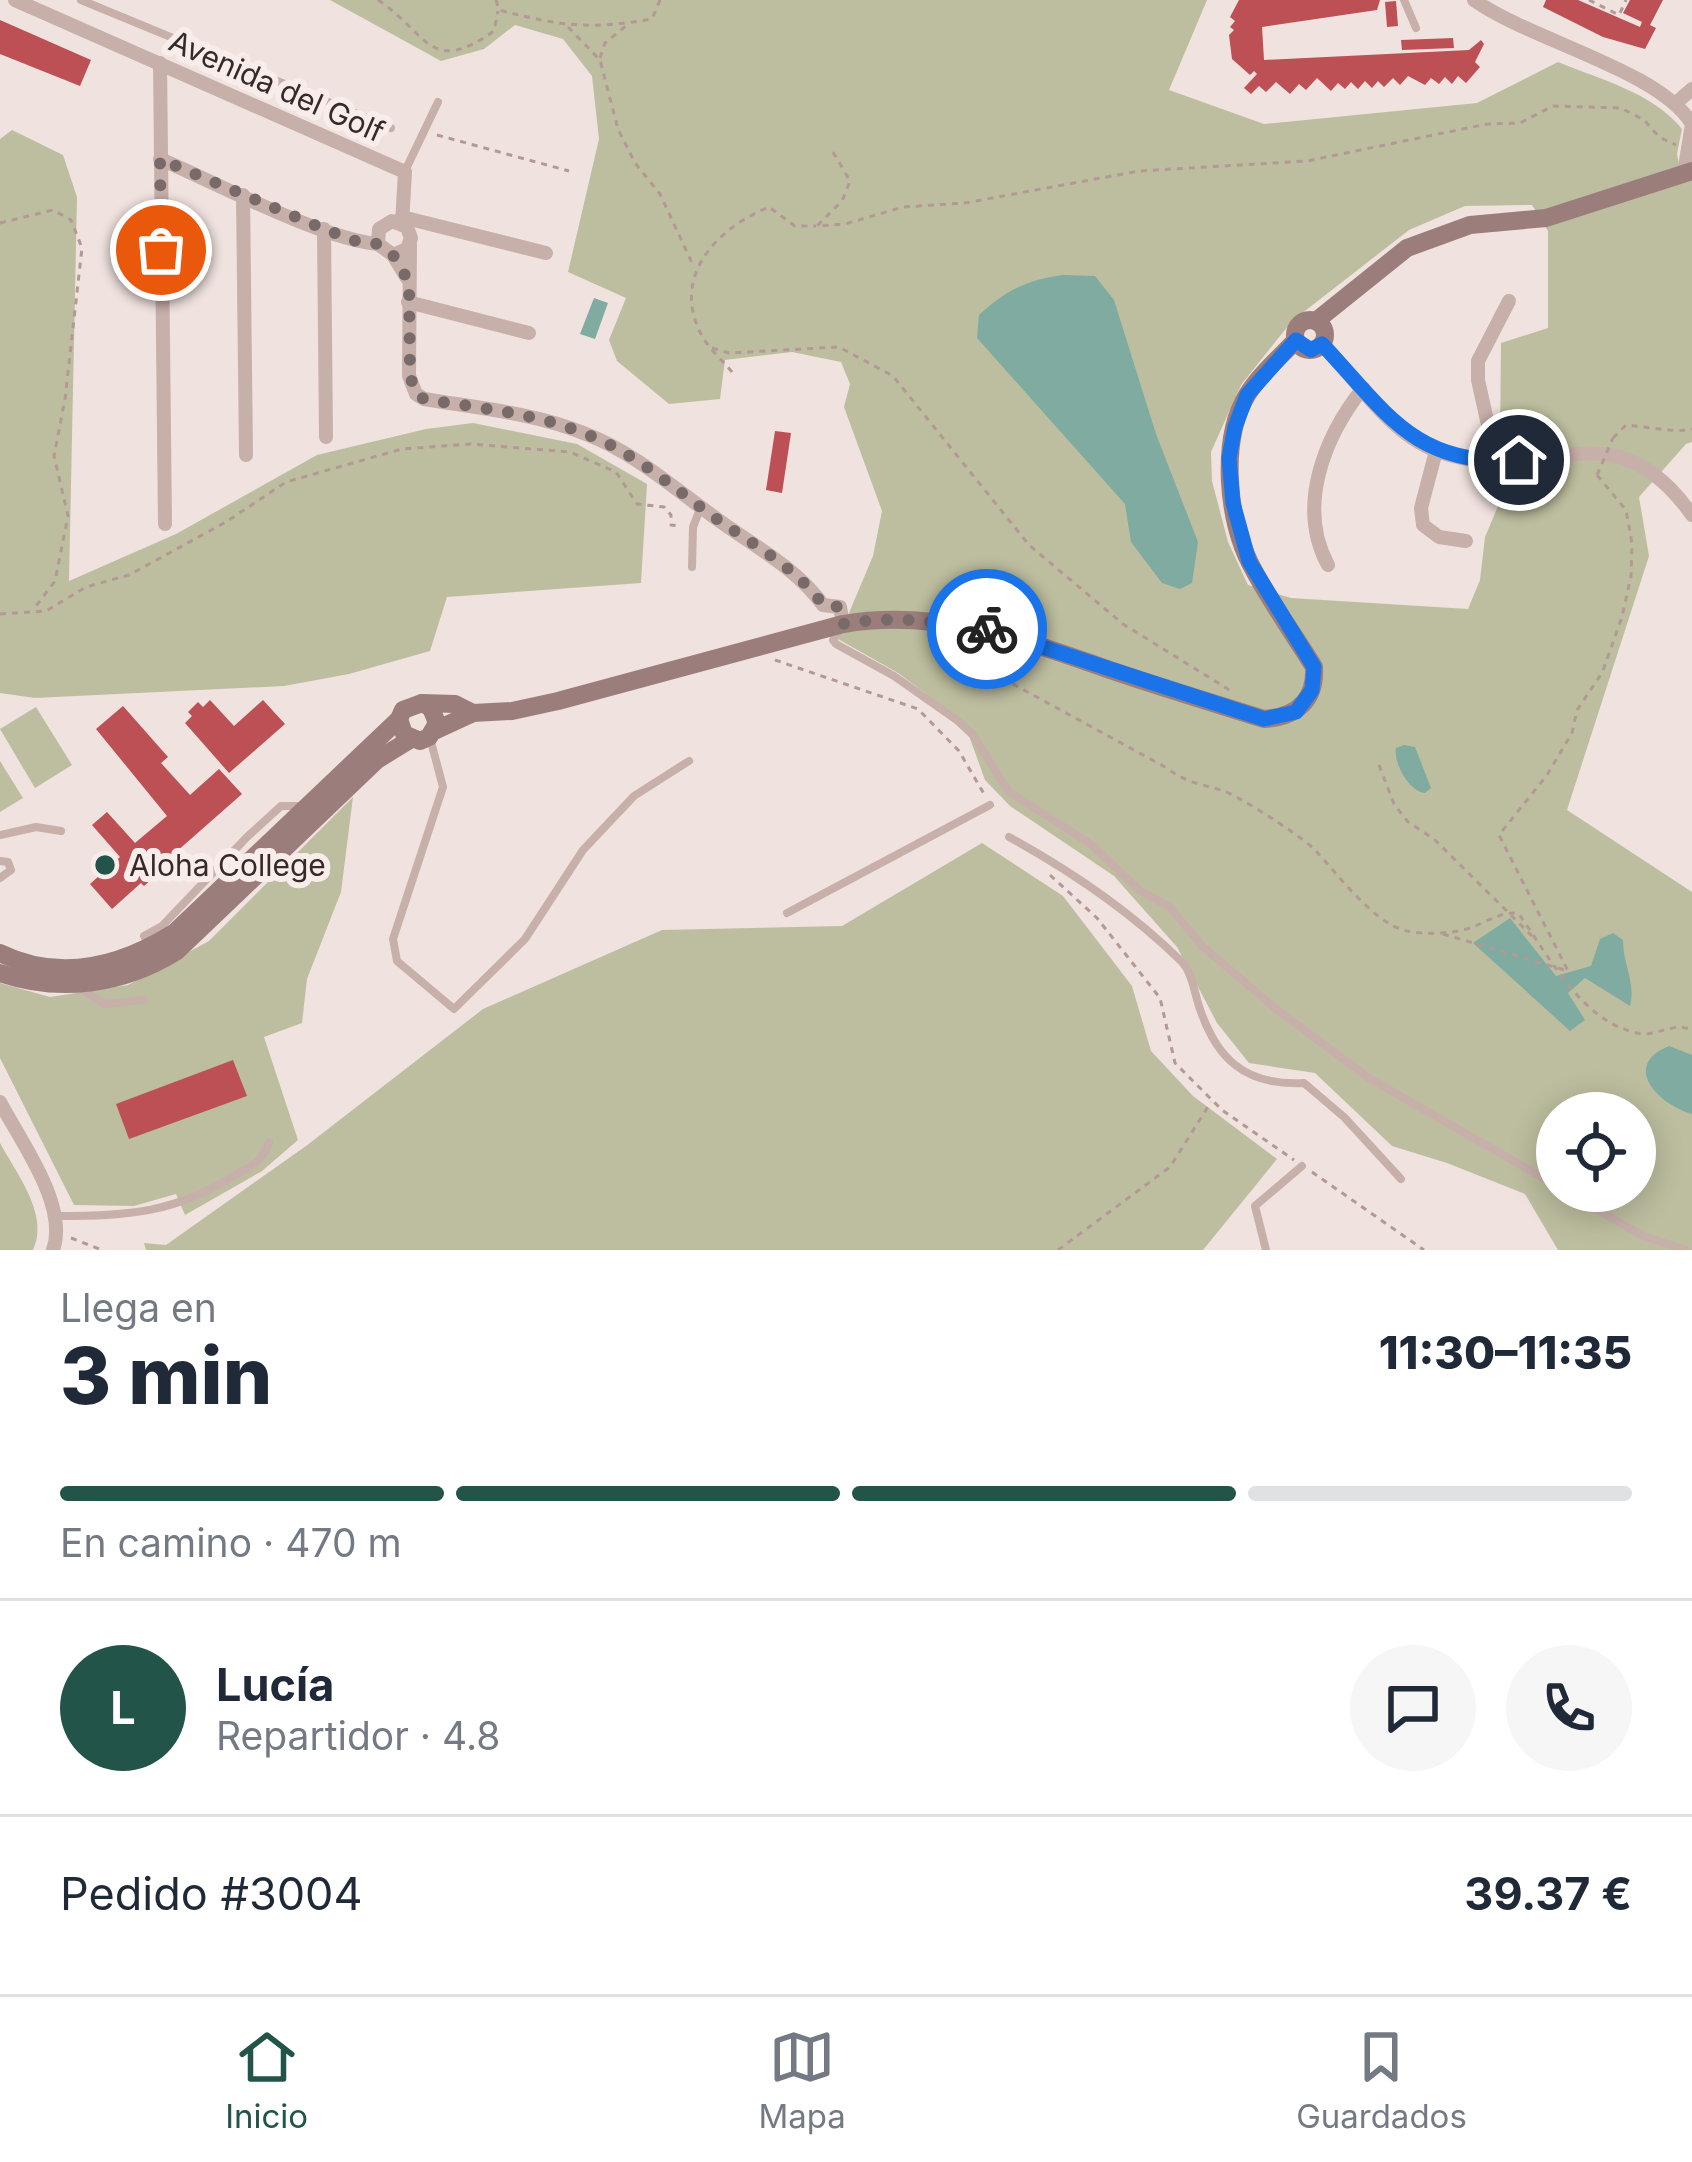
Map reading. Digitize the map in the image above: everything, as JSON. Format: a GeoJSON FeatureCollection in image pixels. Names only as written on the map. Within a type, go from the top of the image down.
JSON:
{"type":"FeatureCollection","features":[{"type":"Feature","properties":{"kind":"street","name":"Avenida del Golf"},"geometry":{"type":"LineString","coordinates":[[14,0],[405,172],[402,220],[410,232],[410,376],[416,394],[541,419],[589,434],[659,474],[808,583],[823,605],[840,607],[843,624]]}},
{"type":"Feature","properties":{"kind":"street"},"geometry":{"type":"LineString","coordinates":[[1322,344],[1311,350],[1296,340],[1295,333],[1303,322],[1316,321],[1407,248],[1470,225],[1546,218],[1688,172],[1692,124],[1676,103],[1640,79],[1511,24],[1474,0]]}},
{"type":"Feature","properties":{"kind":"street"},"geometry":{"type":"LineString","coordinates":[[160,63],[165,524]]}},
{"type":"Feature","properties":{"kind":"street"},"geometry":{"type":"LineString","coordinates":[[1676,103],[1692,89]]}},
{"type":"Feature","properties":{"kind":"street"},"geometry":{"type":"LineString","coordinates":[[160,159],[324,229],[378,244],[393,255],[409,282]]}},
{"type":"Feature","properties":{"kind":"street"},"geometry":{"type":"LineString","coordinates":[[243,195],[246,455]]}},
{"type":"Feature","properties":{"kind":"street"},"geometry":{"type":"LineString","coordinates":[[378,244],[383,225],[402,220],[546,253]]}},
{"type":"Feature","properties":{"kind":"street"},"geometry":{"type":"LineString","coordinates":[[324,229],[326,437]]}},
{"type":"Feature","properties":{"kind":"street"},"geometry":{"type":"LineString","coordinates":[[393,255],[410,244]]}},
{"type":"Feature","properties":{"kind":"street"},"geometry":{"type":"LineString","coordinates":[[1496,461],[1478,361],[1509,301]]}},
{"type":"Feature","properties":{"kind":"street"},"geometry":{"type":"LineString","coordinates":[[408,302],[529,333]]}},
{"type":"Feature","properties":{"kind":"street"},"geometry":{"type":"LineString","coordinates":[[1316,321],[1324,331],[1322,344]]}},
{"type":"Feature","properties":{"kind":"street"},"geometry":{"type":"LineString","coordinates":[[0,973],[76,985],[125,976],[177,951],[376,760],[473,713],[558,701],[843,624],[878,618],[919,619],[992,629],[1264,719],[1296,712],[1312,690],[1314,667],[1249,561],[1233,503],[1229,458],[1247,395],[1296,340]]}},
{"type":"Feature","properties":{"kind":"street"},"geometry":{"type":"LineString","coordinates":[[1322,344],[1405,433],[1436,451],[1496,461],[1596,453],[1624,456],[1649,469],[1692,515]]}},
{"type":"Feature","properties":{"kind":"street"},"geometry":{"type":"LineString","coordinates":[[1328,565],[1319,549],[1314,520],[1316,492],[1336,421],[1364,388]]}},
{"type":"Feature","properties":{"kind":"street"},"geometry":{"type":"LineString","coordinates":[[1436,451],[1421,508],[1423,524],[1438,537],[1466,541]]}},
{"type":"Feature","properties":{"kind":"street"},"geometry":{"type":"LineString","coordinates":[[823,605],[815,618],[823,631]]}},
{"type":"Feature","properties":{"kind":"street"},"geometry":{"type":"LineString","coordinates":[[0,953],[48,969],[69,969],[112,962],[150,948],[175,932],[404,710],[422,703],[455,704],[473,713]]}},
{"type":"Feature","properties":{"kind":"street"},"geometry":{"type":"LineString","coordinates":[[422,703],[436,715],[425,736]]}},
{"type":"Feature","properties":{"kind":"street"},"geometry":{"type":"LineString","coordinates":[[399,719],[404,734],[425,736]]}},
{"type":"Feature","properties":{"kind":"street"},"geometry":{"type":"LineString","coordinates":[[0,1102],[57,1216],[59,1234],[53,1250]]}},
{"type":"Feature","properties":{"kind":"lane"},"geometry":{"type":"LineString","coordinates":[[81,0],[391,128]]}},
{"type":"Feature","properties":{"kind":"lane"},"geometry":{"type":"LineString","coordinates":[[1404,0],[1416,28]]}},
{"type":"Feature","properties":{"kind":"lane"},"geometry":{"type":"LineString","coordinates":[[405,172],[438,102]]}},
{"type":"Feature","properties":{"kind":"lane"},"geometry":{"type":"LineString","coordinates":[[692,567],[693,527],[700,508]]}},
{"type":"Feature","properties":{"kind":"lane"},"geometry":{"type":"LineString","coordinates":[[843,624],[833,640],[836,644],[894,676],[958,721],[974,736],[1008,791],[1092,845],[1139,890],[1171,907],[1202,945],[1275,1008],[1370,1078],[1536,1174]]}},
{"type":"Feature","properties":{"kind":"lane"},"geometry":{"type":"LineString","coordinates":[[425,736],[443,787],[394,939],[397,961],[454,1009],[525,939],[583,850],[634,796],[689,760]]}},
{"type":"Feature","properties":{"kind":"lane"},"geometry":{"type":"LineString","coordinates":[[787,913],[990,805]]}},
{"type":"Feature","properties":{"kind":"lane"},"geometry":{"type":"LineString","coordinates":[[0,835],[36,826],[61,832]]}},
{"type":"Feature","properties":{"kind":"lane"},"geometry":{"type":"LineString","coordinates":[[1009,837],[1058,864],[1127,913],[1186,965],[1208,1035],[1238,1070],[1275,1084],[1304,1083],[1402,1179]]}},
{"type":"Feature","properties":{"kind":"lane"},"geometry":{"type":"LineString","coordinates":[[0,861],[8,862],[10,870],[0,878]]}},
{"type":"Feature","properties":{"kind":"lane"},"geometry":{"type":"LineString","coordinates":[[76,985],[104,1004],[144,1000]]}},
{"type":"Feature","properties":{"kind":"lane"},"geometry":{"type":"LineString","coordinates":[[57,1216],[166,1209],[203,1195],[261,1159],[269,1142]]}},
{"type":"Feature","properties":{"kind":"lane"},"geometry":{"type":"LineString","coordinates":[[1266,1250],[1255,1206],[1302,1166]]}},
{"type":"Feature","properties":{"kind":"lane"},"geometry":{"type":"LineString","coordinates":[[1601,1212],[1643,1236],[1685,1250]]}},
{"type":"Feature","properties":{"kind":"path"},"geometry":{"type":"LineString","coordinates":[[378,0],[404,18],[425,45],[447,52],[469,48],[494,31],[499,10],[496,0]]}},
{"type":"Feature","properties":{"kind":"path"},"geometry":{"type":"LineString","coordinates":[[499,10],[568,27],[652,20],[660,0]]}},
{"type":"Feature","properties":{"kind":"path"},"geometry":{"type":"LineString","coordinates":[[1589,0],[1619,15],[1626,0]]}},
{"type":"Feature","properties":{"kind":"path"},"geometry":{"type":"LineString","coordinates":[[600,60],[605,43],[631,23]]}},
{"type":"Feature","properties":{"kind":"path"},"geometry":{"type":"LineString","coordinates":[[568,27],[600,60],[618,128],[634,164],[660,194],[693,266]]}},
{"type":"Feature","properties":{"kind":"path"},"geometry":{"type":"LineString","coordinates":[[732,372],[701,334],[690,297],[691,280],[710,250],[744,217],[769,208],[795,226],[845,224],[903,207],[965,203],[1139,171],[1307,161],[1487,124],[1520,123],[1553,106],[1621,108],[1644,120],[1659,137],[1688,151]]}},
{"type":"Feature","properties":{"kind":"path"},"geometry":{"type":"LineString","coordinates":[[424,132],[568,171]]}},
{"type":"Feature","properties":{"kind":"path"},"geometry":{"type":"LineString","coordinates":[[817,226],[842,201],[850,181],[833,152]]}},
{"type":"Feature","properties":{"kind":"path"},"geometry":{"type":"LineString","coordinates":[[0,226],[52,210],[71,220],[82,248],[54,457],[68,516],[56,581],[32,612]]}},
{"type":"Feature","properties":{"kind":"path"},"geometry":{"type":"LineString","coordinates":[[712,348],[730,353],[838,347],[893,376],[1029,545],[1123,624],[1234,693]]}},
{"type":"Feature","properties":{"kind":"path"},"geometry":{"type":"LineString","coordinates":[[1692,429],[1626,425],[1613,438],[1598,475],[1626,510],[1632,543],[1622,617],[1602,674],[1577,710],[1572,733],[1547,775],[1499,835],[1564,971],[1600,1019],[1642,1036],[1682,1025],[1692,1030]]}},
{"type":"Feature","properties":{"kind":"path"},"geometry":{"type":"LineString","coordinates":[[0,614],[46,611],[86,587],[129,575],[226,522],[286,482],[402,449],[470,444],[570,452],[616,472],[637,504],[664,507],[671,515],[670,525],[693,527]]}},
{"type":"Feature","properties":{"kind":"path"},"geometry":{"type":"LineString","coordinates":[[919,619],[949,650],[1190,784],[1227,791],[1315,849],[1372,914],[1401,929],[1438,933],[1564,971]]}},
{"type":"Feature","properties":{"kind":"path"},"geometry":{"type":"LineString","coordinates":[[750,651],[918,709],[959,751],[990,805]]}},
{"type":"Feature","properties":{"kind":"path"},"geometry":{"type":"LineString","coordinates":[[1379,765],[1394,803],[1408,822],[1434,839],[1564,971]]}},
{"type":"Feature","properties":{"kind":"path"},"geometry":{"type":"LineString","coordinates":[[1044,869],[1097,918],[1160,998],[1175,1063],[1212,1100],[1424,1250]]}},
{"type":"Feature","properties":{"kind":"path"},"geometry":{"type":"LineString","coordinates":[[1438,933],[1468,928],[1503,912],[1519,913],[1564,971]]}},
{"type":"Feature","properties":{"kind":"path"},"geometry":{"type":"LineString","coordinates":[[1058,1250],[1170,1167],[1212,1100]]}},
{"type":"Feature","properties":{"kind":"path"},"geometry":{"type":"LineString","coordinates":[[59,1234],[102,1250]]}},
{"type":"Feature","properties":{"kind":"green space"},"geometry":{"type":"Polygon","coordinates":[[[330,0],[1207,0],[1169,90],[1264,124],[1477,103],[1558,62],[1625,88],[1670,116],[1682,129],[1677,154],[1682,179],[1692,178],[1692,442],[1639,497],[1649,556],[1567,810],[1692,892],[1692,1250],[1558,1250],[1525,1194],[1392,1146],[1315,1073],[1249,1063],[1217,1023],[1177,947],[1114,876],[1010,806],[985,780],[964,722],[898,673],[838,639],[873,556],[882,511],[844,407],[850,384],[841,362],[792,352],[725,360],[720,399],[669,404],[617,361],[609,340],[626,298],[568,272],[599,139],[592,76],[563,39],[515,25],[484,49],[441,61],[330,0]],[[1532,205],[1465,206],[1409,230],[1292,321],[1241,385],[1211,452],[1212,481],[1228,542],[1248,585],[1291,598],[1468,609],[1480,580],[1485,537],[1512,473],[1500,443],[1501,343],[1548,328],[1548,231],[1532,205]]]}},
{"type":"Feature","properties":{"kind":"green space"},"geometry":{"type":"Polygon","coordinates":[[[12,130],[63,155],[77,197],[69,581],[176,534],[317,455],[473,423],[577,444],[647,484],[641,583],[447,597],[430,651],[284,686],[35,698],[0,693],[0,139],[12,130]]]}},
{"type":"Feature","properties":{"kind":"green space"},"geometry":{"type":"Polygon","coordinates":[[[36,707],[72,765],[35,788],[0,729],[36,707]]]}},
{"type":"Feature","properties":{"kind":"green space"},"geometry":{"type":"Polygon","coordinates":[[[0,761],[23,798],[0,812],[0,761]]]}},
{"type":"Feature","properties":{"kind":"green space"},"geometry":{"type":"Polygon","coordinates":[[[353,797],[341,892],[307,979],[302,1023],[264,1037],[298,1140],[262,1171],[185,1215],[176,1194],[134,1206],[74,1205],[0,1058],[0,983],[50,997],[128,985],[209,941],[353,797]]]}},
{"type":"Feature","properties":{"kind":"green space"},"geometry":{"type":"Polygon","coordinates":[[[982,843],[1063,896],[1132,986],[1151,1051],[1193,1096],[1277,1159],[1203,1250],[146,1250],[144,1243],[166,1245],[306,1146],[483,1009],[662,930],[842,926],[982,843]]]}},
{"type":"Feature","properties":{"kind":"green space"},"geometry":{"type":"Polygon","coordinates":[[[0,1143],[34,1209],[37,1237],[33,1250],[0,1250],[0,1143]]]}},
{"type":"Feature","properties":{"kind":"water"},"geometry":{"type":"Polygon","coordinates":[[[1063,275],[1095,276],[1114,300],[1156,434],[1198,542],[1192,583],[1180,589],[1162,583],[1131,542],[1125,504],[977,338],[979,315],[998,299],[1028,283],[1063,275]]]}},
{"type":"Feature","properties":{"kind":"water"},"geometry":{"type":"Polygon","coordinates":[[[594,298],[608,303],[595,339],[580,334],[594,298]]]}},
{"type":"Feature","properties":{"kind":"water"},"geometry":{"type":"Polygon","coordinates":[[[1415,747],[1431,788],[1425,793],[1413,788],[1400,768],[1396,748],[1415,747]]]}},
{"type":"Feature","properties":{"kind":"water"},"geometry":{"type":"Polygon","coordinates":[[[1510,918],[1556,976],[1591,966],[1600,939],[1613,933],[1623,940],[1630,1006],[1585,978],[1568,993],[1585,1020],[1570,1031],[1473,943],[1510,918]]]}},
{"type":"Feature","properties":{"kind":"water"},"geometry":{"type":"Polygon","coordinates":[[[1669,1046],[1692,1055],[1692,1114],[1668,1102],[1650,1084],[1647,1064],[1669,1046]]]}},
{"type":"Feature","properties":{"kind":"building"},"geometry":{"type":"Polygon","coordinates":[[[1239,0],[1380,0],[1377,10],[1262,27],[1264,60],[1469,50],[1481,40],[1484,44],[1475,62],[1480,67],[1466,83],[1458,76],[1452,84],[1445,77],[1439,84],[1431,78],[1425,85],[1408,76],[1400,85],[1393,78],[1384,87],[1378,81],[1372,88],[1365,81],[1358,89],[1351,82],[1345,89],[1338,83],[1331,91],[1317,78],[1306,90],[1299,84],[1290,94],[1276,82],[1266,92],[1259,86],[1251,94],[1244,88],[1257,74],[1250,75],[1232,59],[1229,35],[1235,21],[1230,17],[1239,0]]]}},
{"type":"Feature","properties":{"kind":"building"},"geometry":{"type":"Polygon","coordinates":[[[1546,0],[1578,0],[1640,27],[1642,22],[1623,13],[1630,0],[1663,0],[1645,49],[1603,37],[1543,7],[1546,0]]]}},
{"type":"Feature","properties":{"kind":"building"},"geometry":{"type":"Polygon","coordinates":[[[1396,1],[1398,26],[1387,27],[1385,2],[1396,1]]]}},
{"type":"Feature","properties":{"kind":"building"},"geometry":{"type":"Polygon","coordinates":[[[0,20],[91,60],[80,86],[0,54],[0,20]]]}},
{"type":"Feature","properties":{"kind":"building"},"geometry":{"type":"Polygon","coordinates":[[[1453,38],[1454,48],[1402,50],[1401,40],[1453,38]]]}},
{"type":"Feature","properties":{"kind":"building"},"geometry":{"type":"Polygon","coordinates":[[[775,431],[791,433],[782,493],[766,490],[775,431]]]}},
{"type":"Feature","properties":{"kind":"building"},"geometry":{"type":"Polygon","coordinates":[[[210,700],[234,726],[263,700],[285,724],[229,773],[185,723],[198,702],[203,707],[210,700]]]}},
{"type":"Feature","properties":{"kind":"building"},"geometry":{"type":"Polygon","coordinates":[[[123,706],[168,757],[161,763],[190,795],[219,769],[242,794],[151,874],[154,877],[144,886],[141,883],[112,909],[90,884],[120,857],[92,825],[107,812],[135,843],[167,816],[96,729],[123,706]]]}},
{"type":"Feature","properties":{"kind":"building"},"geometry":{"type":"Polygon","coordinates":[[[233,1060],[247,1096],[129,1139],[116,1104],[233,1060]]]}},
{"type":"Feature","properties":{"kind":"way so far"},"geometry":{"type":"LineString","coordinates":[[161,250],[160,159],[324,229],[378,244],[393,255],[409,282],[410,376],[416,394],[541,419],[589,434],[659,474],[808,583],[823,605],[840,607],[843,624],[878,618],[919,619],[987,629]]}},
{"type":"Feature","properties":{"kind":"place","name":"Aloha College"},"geometry":{"type":"Point","coordinates":[105,865]}},
{"type":"Feature","properties":{"kind":"route"},"geometry":{"type":"LineString","coordinates":[[987,629],[1264,719],[1296,712],[1312,690],[1314,667],[1249,561],[1233,503],[1229,458],[1247,395],[1296,340],[1304,349],[1322,344],[1405,433],[1436,451],[1470,459],[1519,460]]}}]}
